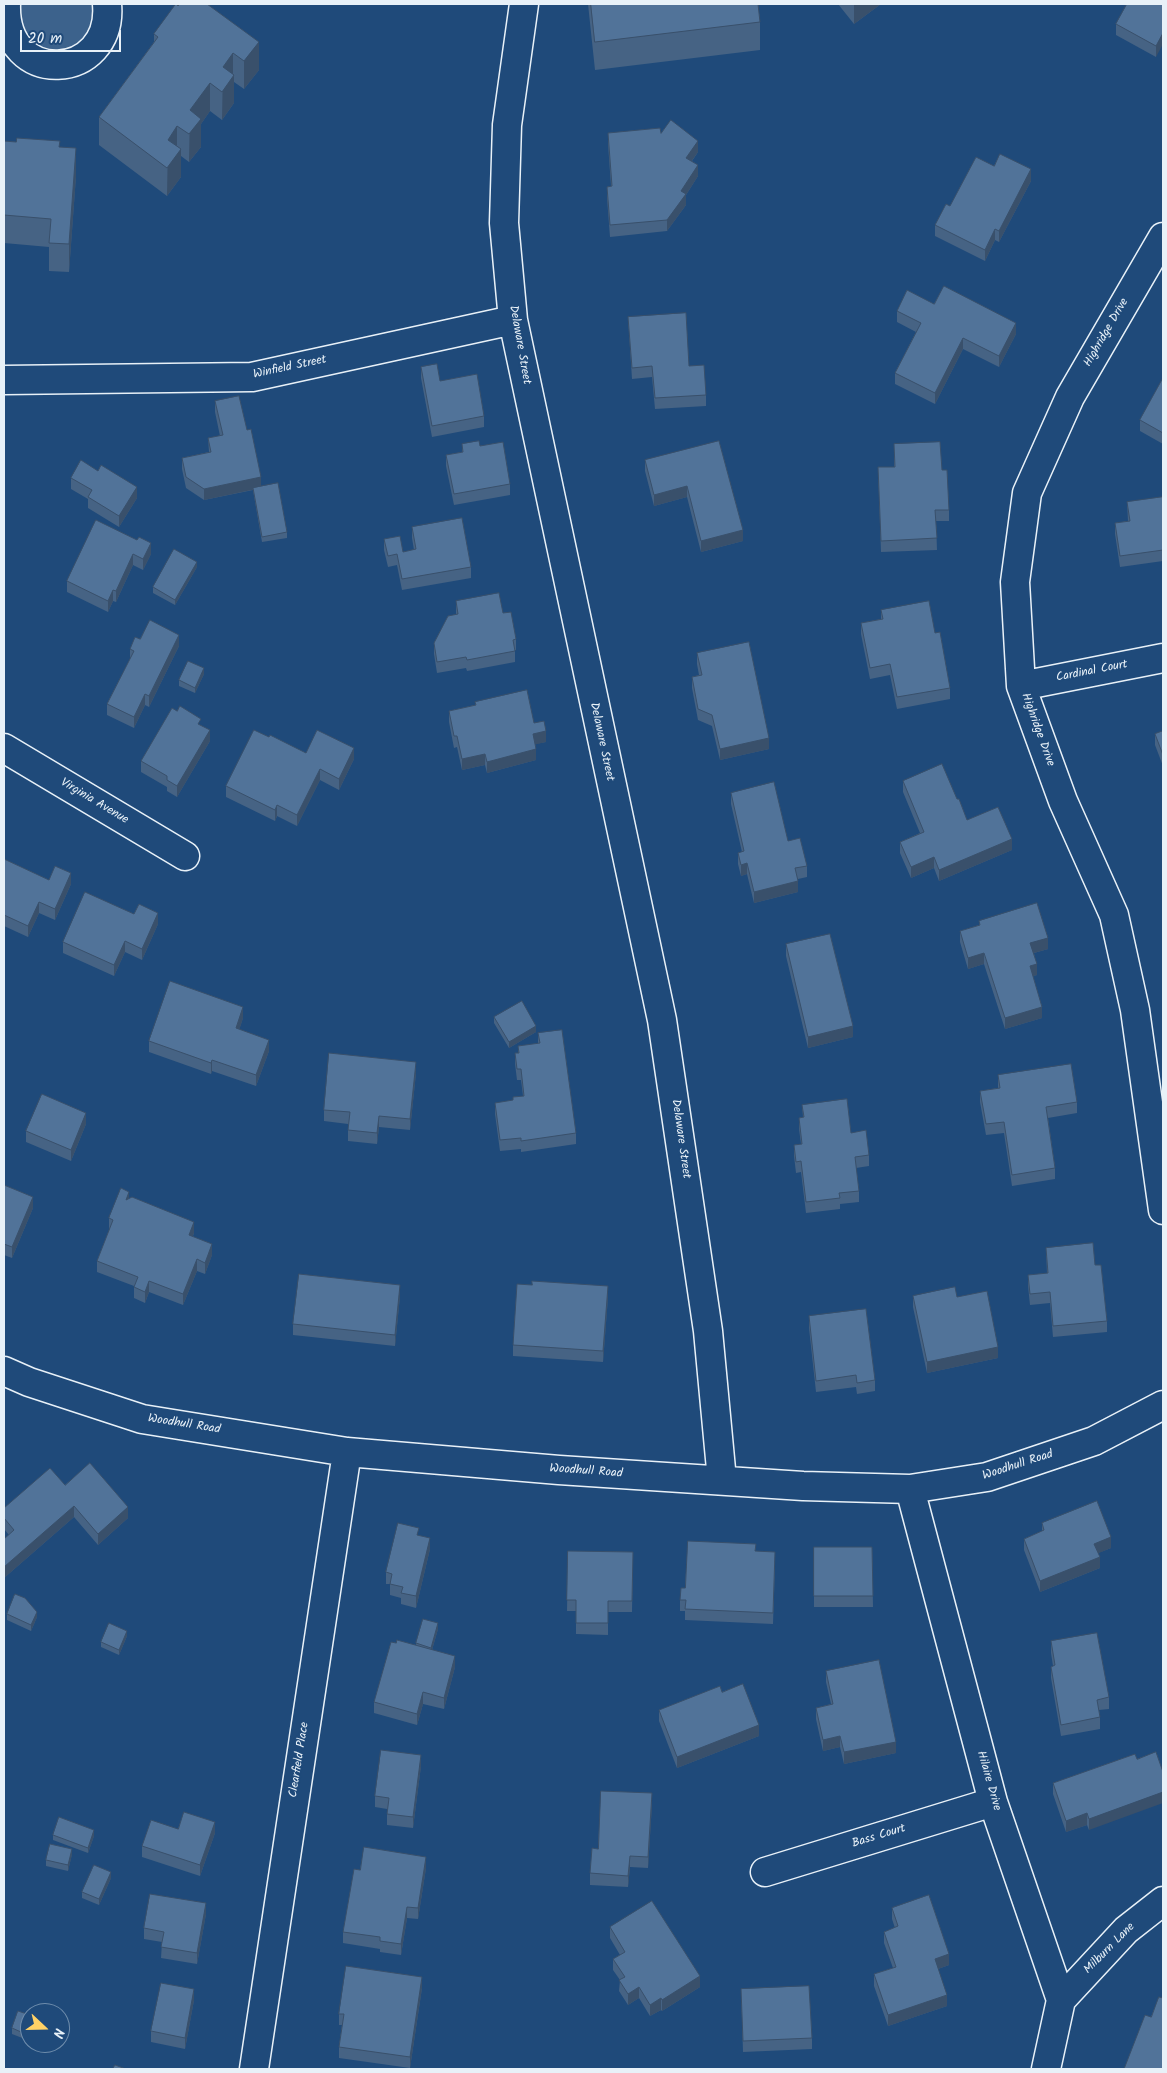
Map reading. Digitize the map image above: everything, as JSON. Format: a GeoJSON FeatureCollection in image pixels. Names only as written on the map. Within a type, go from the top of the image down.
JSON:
{"type":"FeatureCollection","features":[{"type":"Feature","properties":{"kind":"street"},"geometry":{"type":"LineString","coordinates":[[6,4],[5,20],[10,37],[20,51],[35,60],[52,65],[68,64],[84,57],[96,46],[105,32],[108,15],[107,4]]}},
{"type":"Feature","properties":{"kind":"street","name":"Delaware Street"},"geometry":{"type":"LineString","coordinates":[[524,4],[507,125],[504,223],[512,320],[662,1020],[708,1331],[722,1480]]}},
{"type":"Feature","properties":{"kind":"street","name":"Highridge Drive"},"geometry":{"type":"LineString","coordinates":[[1163,237],[1070,397],[1027,492],[1015,582],[1021,686],[1063,801],[1114,915],[1135,1010],[1163,1210]]}},
{"type":"Feature","properties":{"kind":"street","name":"Winfield Street"},"geometry":{"type":"LineString","coordinates":[[4,380],[252,377],[512,320]]}},
{"type":"Feature","properties":{"kind":"street","name":"Cardinal Court"},"geometry":{"type":"LineString","coordinates":[[1021,686],[1163,658]]}},
{"type":"Feature","properties":{"kind":"street","name":"Virginia Avenue"},"geometry":{"type":"LineString","coordinates":[[4,748],[184,856]]}},
{"type":"Feature","properties":{"kind":"street","name":"Woodhull Road"},"geometry":{"type":"LineString","coordinates":[[4,1371],[29,1382],[142,1419],[347,1452],[559,1470],[802,1486],[910,1489],[996,1474],[1094,1441],[1163,1404]]}},
{"type":"Feature","properties":{"kind":"street","name":"Clearfield Place"},"geometry":{"type":"LineString","coordinates":[[254,2069],[347,1452]]}},
{"type":"Feature","properties":{"kind":"street","name":"Hilaire Drive"},"geometry":{"type":"LineString","coordinates":[[910,1489],[993,1802],[1061,2000]]}},
{"type":"Feature","properties":{"kind":"street","name":"Bass Court"},"geometry":{"type":"LineString","coordinates":[[765,1872],[993,1802]]}},
{"type":"Feature","properties":{"kind":"street","name":"Milburn Lane"},"geometry":{"type":"LineString","coordinates":[[1061,2000],[1126,1930],[1163,1901]]}},
{"type":"Feature","properties":{"kind":"street"},"geometry":{"type":"LineString","coordinates":[[1046,2069],[1061,2000]]}},
{"type":"Feature","properties":{"kind":"shaded area"},"geometry":{"type":"Polygon","coordinates":[[[21,4],[95,4],[94,25],[84,40],[73,48],[60,51],[47,50],[36,44],[26,34],[21,21],[21,4]]]}},
{"type":"Feature","properties":{"kind":"building"},"geometry":{"type":"Polygon","coordinates":[[[176,4],[178,6],[180,4],[207,4],[259,42],[244,61],[233,53],[223,67],[234,75],[222,92],[210,83],[190,110],[201,119],[189,134],[177,126],[168,140],[181,149],[167,168],[99,117],[158,37],[154,34],[176,4]]]}},
{"type":"Feature","properties":{"kind":"building"},"geometry":{"type":"Polygon","coordinates":[[[591,4],[758,4],[760,22],[595,42],[591,4]]]}},
{"type":"Feature","properties":{"kind":"building"},"geometry":{"type":"Polygon","coordinates":[[[1127,4],[1163,4],[1163,33],[1156,46],[1116,24],[1127,4]]]}},
{"type":"Feature","properties":{"kind":"building"},"geometry":{"type":"Polygon","coordinates":[[[671,120],[698,141],[686,158],[698,165],[681,191],[686,194],[667,220],[610,225],[607,187],[612,186],[608,133],[660,128],[661,133],[671,120]]]}},
{"type":"Feature","properties":{"kind":"building"},"geometry":{"type":"Polygon","coordinates":[[[17,138],[60,141],[59,147],[76,148],[69,244],[49,243],[51,219],[4,215],[4,141],[16,142],[17,138]]]}},
{"type":"Feature","properties":{"kind":"building"},"geometry":{"type":"Polygon","coordinates":[[[1000,154],[1031,169],[999,231],[995,229],[985,250],[935,225],[946,204],[950,206],[976,157],[994,166],[1000,154]]]}},
{"type":"Feature","properties":{"kind":"building"},"geometry":{"type":"Polygon","coordinates":[[[944,286],[1016,323],[999,356],[963,338],[935,393],[895,373],[921,323],[897,311],[907,290],[934,304],[944,286]]]}},
{"type":"Feature","properties":{"kind":"building"},"geometry":{"type":"Polygon","coordinates":[[[686,313],[689,366],[704,365],[706,395],[655,398],[652,366],[632,368],[628,317],[686,313]]]}},
{"type":"Feature","properties":{"kind":"building"},"geometry":{"type":"Polygon","coordinates":[[[437,364],[440,381],[477,374],[484,416],[432,426],[421,367],[437,364]]]}},
{"type":"Feature","properties":{"kind":"building"},"geometry":{"type":"Polygon","coordinates":[[[1163,378],[1163,433],[1140,420],[1163,378]]]}},
{"type":"Feature","properties":{"kind":"building"},"geometry":{"type":"Polygon","coordinates":[[[239,396],[247,430],[251,429],[261,477],[204,489],[186,477],[182,458],[211,452],[208,438],[223,435],[215,401],[239,396]]]}},
{"type":"Feature","properties":{"kind":"building"},"geometry":{"type":"Polygon","coordinates":[[[479,441],[480,446],[503,442],[510,484],[454,494],[446,455],[463,452],[462,444],[479,441]]]}},
{"type":"Feature","properties":{"kind":"building"},"geometry":{"type":"Polygon","coordinates":[[[719,441],[743,530],[701,541],[687,486],[654,495],[645,460],[719,441]]]}},
{"type":"Feature","properties":{"kind":"building"},"geometry":{"type":"Polygon","coordinates":[[[940,442],[942,470],[947,470],[949,510],[935,510],[937,538],[881,541],[878,467],[895,467],[894,444],[940,442]]]}},
{"type":"Feature","properties":{"kind":"building"},"geometry":{"type":"Polygon","coordinates":[[[81,460],[98,471],[101,465],[137,487],[119,516],[88,497],[92,490],[71,478],[81,460]]]}},
{"type":"Feature","properties":{"kind":"building"},"geometry":{"type":"Polygon","coordinates":[[[278,483],[287,532],[262,537],[253,488],[278,483]]]}},
{"type":"Feature","properties":{"kind":"building"},"geometry":{"type":"Polygon","coordinates":[[[1163,497],[1163,550],[1120,556],[1115,523],[1130,521],[1127,502],[1163,497]]]}},
{"type":"Feature","properties":{"kind":"building"},"geometry":{"type":"Polygon","coordinates":[[[462,518],[471,567],[402,579],[397,554],[388,556],[384,539],[400,536],[403,552],[416,549],[412,527],[462,518]]]}},
{"type":"Feature","properties":{"kind":"building"},"geometry":{"type":"Polygon","coordinates":[[[96,520],[137,540],[139,537],[151,543],[143,559],[133,554],[116,591],[113,590],[108,601],[67,581],[96,520]]]}},
{"type":"Feature","properties":{"kind":"building"},"geometry":{"type":"Polygon","coordinates":[[[174,549],[197,562],[175,600],[153,587],[174,549]]]}},
{"type":"Feature","properties":{"kind":"building"},"geometry":{"type":"Polygon","coordinates":[[[499,593],[503,613],[511,612],[516,639],[513,640],[515,651],[467,660],[466,657],[437,662],[434,643],[448,616],[458,614],[456,601],[499,593]]]}},
{"type":"Feature","properties":{"kind":"building"},"geometry":{"type":"Polygon","coordinates":[[[929,601],[935,633],[940,632],[950,688],[897,697],[890,664],[870,668],[861,623],[883,619],[881,610],[929,601]]]}},
{"type":"Feature","properties":{"kind":"building"},"geometry":{"type":"Polygon","coordinates":[[[150,620],[179,635],[149,696],[145,694],[134,717],[107,704],[134,651],[130,649],[135,637],[140,639],[150,620]]]}},
{"type":"Feature","properties":{"kind":"building"},"geometry":{"type":"Polygon","coordinates":[[[749,642],[769,738],[720,749],[712,715],[698,709],[692,677],[702,675],[697,653],[749,642]]]}},
{"type":"Feature","properties":{"kind":"building"},"geometry":{"type":"Polygon","coordinates":[[[188,661],[204,668],[195,688],[179,680],[188,661]]]}},
{"type":"Feature","properties":{"kind":"building"},"geometry":{"type":"Polygon","coordinates":[[[527,690],[534,723],[544,721],[546,731],[533,734],[536,749],[487,762],[485,754],[462,759],[457,736],[454,736],[449,711],[476,705],[475,702],[527,690]]]}},
{"type":"Feature","properties":{"kind":"building"},"geometry":{"type":"Polygon","coordinates":[[[180,706],[201,719],[198,724],[210,730],[177,786],[167,780],[167,776],[141,761],[172,708],[177,711],[180,706]]]}},
{"type":"Feature","properties":{"kind":"building"},"geometry":{"type":"Polygon","coordinates":[[[254,730],[269,737],[270,735],[306,753],[317,730],[354,748],[339,779],[320,769],[297,815],[277,805],[275,810],[226,786],[254,730]]]}},
{"type":"Feature","properties":{"kind":"building"},"geometry":{"type":"Polygon","coordinates":[[[1163,731],[1163,755],[1155,734],[1163,731]]]}},
{"type":"Feature","properties":{"kind":"building"},"geometry":{"type":"Polygon","coordinates":[[[942,764],[967,820],[998,807],[1012,839],[939,870],[934,857],[911,867],[900,842],[924,832],[903,781],[942,764]]]}},
{"type":"Feature","properties":{"kind":"building"},"geometry":{"type":"Polygon","coordinates":[[[774,782],[788,841],[800,838],[807,866],[795,868],[798,881],[754,892],[747,863],[741,865],[738,853],[744,851],[731,793],[774,782]]]}},
{"type":"Feature","properties":{"kind":"building"},"geometry":{"type":"Polygon","coordinates":[[[4,859],[49,880],[55,866],[71,873],[55,909],[39,902],[28,926],[4,915],[4,859]]]}},
{"type":"Feature","properties":{"kind":"building"},"geometry":{"type":"Polygon","coordinates":[[[85,892],[134,914],[139,904],[158,913],[142,949],[125,941],[114,965],[63,942],[85,892]]]}},
{"type":"Feature","properties":{"kind":"building"},"geometry":{"type":"Polygon","coordinates":[[[1037,903],[1048,938],[1030,943],[1037,964],[1030,966],[1042,1007],[1005,1018],[984,953],[968,958],[960,931],[980,925],[979,921],[1037,903]]]}},
{"type":"Feature","properties":{"kind":"building"},"geometry":{"type":"Polygon","coordinates":[[[830,934],[853,1026],[808,1037],[786,944],[830,934]]]}},
{"type":"Feature","properties":{"kind":"building"},"geometry":{"type":"Polygon","coordinates":[[[170,981],[243,1007],[236,1028],[269,1040],[256,1075],[212,1060],[211,1063],[149,1041],[170,981]]]}},
{"type":"Feature","properties":{"kind":"building"},"geometry":{"type":"Polygon","coordinates":[[[522,1001],[536,1026],[509,1042],[494,1017],[522,1001]]]}},
{"type":"Feature","properties":{"kind":"building"},"geometry":{"type":"Polygon","coordinates":[[[562,1030],[576,1133],[521,1141],[521,1138],[500,1140],[495,1103],[513,1100],[513,1097],[524,1096],[521,1069],[517,1069],[515,1053],[519,1053],[518,1046],[540,1043],[538,1033],[562,1030]]]}},
{"type":"Feature","properties":{"kind":"building"},"geometry":{"type":"Polygon","coordinates":[[[329,1053],[416,1062],[410,1119],[379,1116],[377,1133],[348,1130],[350,1112],[324,1110],[329,1053]]]}},
{"type":"Feature","properties":{"kind":"building"},"geometry":{"type":"Polygon","coordinates":[[[1071,1064],[1077,1102],[1046,1107],[1055,1168],[1012,1175],[1004,1122],[986,1124],[980,1091],[1000,1088],[998,1075],[1071,1064]]]}},
{"type":"Feature","properties":{"kind":"building"},"geometry":{"type":"Polygon","coordinates":[[[42,1094],[86,1113],[71,1150],[26,1131],[42,1094]]]}},
{"type":"Feature","properties":{"kind":"building"},"geometry":{"type":"Polygon","coordinates":[[[847,1099],[851,1133],[866,1130],[869,1155],[855,1157],[859,1191],[839,1193],[840,1198],[806,1202],[801,1161],[796,1162],[794,1145],[802,1144],[799,1118],[804,1117],[802,1105],[847,1099]]]}},
{"type":"Feature","properties":{"kind":"building"},"geometry":{"type":"Polygon","coordinates":[[[4,1185],[33,1197],[12,1247],[4,1244],[4,1185]]]}},
{"type":"Feature","properties":{"kind":"building"},"geometry":{"type":"Polygon","coordinates":[[[121,1188],[129,1192],[126,1200],[132,1197],[194,1222],[189,1235],[212,1244],[205,1263],[197,1259],[183,1294],[149,1281],[145,1292],[134,1287],[138,1277],[97,1261],[113,1220],[109,1218],[121,1188]]]}},
{"type":"Feature","properties":{"kind":"building"},"geometry":{"type":"Polygon","coordinates":[[[1093,1243],[1095,1265],[1101,1265],[1107,1321],[1053,1326],[1050,1292],[1030,1294],[1028,1275],[1048,1273],[1046,1248],[1093,1243]]]}},
{"type":"Feature","properties":{"kind":"building"},"geometry":{"type":"Polygon","coordinates":[[[299,1274],[400,1285],[395,1335],[293,1324],[299,1274]]]}},
{"type":"Feature","properties":{"kind":"building"},"geometry":{"type":"Polygon","coordinates":[[[532,1281],[608,1286],[603,1351],[513,1345],[517,1284],[532,1285],[532,1281]]]}},
{"type":"Feature","properties":{"kind":"building"},"geometry":{"type":"Polygon","coordinates":[[[955,1287],[957,1297],[987,1291],[998,1347],[927,1362],[913,1296],[955,1287]]]}},
{"type":"Feature","properties":{"kind":"building"},"geometry":{"type":"Polygon","coordinates":[[[866,1309],[875,1380],[857,1383],[856,1375],[816,1381],[809,1316],[866,1309]]]}},
{"type":"Feature","properties":{"kind":"building"},"geometry":{"type":"Polygon","coordinates":[[[90,1463],[128,1507],[98,1534],[74,1506],[4,1567],[4,1539],[14,1530],[4,1518],[4,1508],[50,1468],[65,1485],[90,1463]]]}},
{"type":"Feature","properties":{"kind":"building"},"geometry":{"type":"Polygon","coordinates":[[[1097,1501],[1111,1537],[1094,1544],[1100,1557],[1040,1581],[1024,1539],[1044,1530],[1042,1523],[1097,1501]]]}},
{"type":"Feature","properties":{"kind":"building"},"geometry":{"type":"Polygon","coordinates":[[[398,1523],[419,1528],[417,1535],[430,1538],[416,1596],[401,1593],[403,1587],[390,1584],[392,1574],[386,1572],[398,1523]]]}},
{"type":"Feature","properties":{"kind":"building"},"geometry":{"type":"Polygon","coordinates":[[[688,1541],[756,1544],[755,1551],[775,1552],[773,1613],[685,1609],[686,1600],[680,1600],[681,1588],[685,1588],[688,1541]]]}},
{"type":"Feature","properties":{"kind":"building"},"geometry":{"type":"Polygon","coordinates":[[[814,1547],[872,1547],[873,1596],[814,1596],[814,1547]]]}},
{"type":"Feature","properties":{"kind":"building"},"geometry":{"type":"Polygon","coordinates":[[[568,1551],[633,1552],[632,1601],[608,1601],[608,1623],[576,1623],[576,1600],[567,1600],[568,1551]]]}},
{"type":"Feature","properties":{"kind":"building"},"geometry":{"type":"Polygon","coordinates":[[[15,1594],[25,1598],[37,1612],[31,1625],[7,1614],[15,1594]]]}},
{"type":"Feature","properties":{"kind":"building"},"geometry":{"type":"Polygon","coordinates":[[[423,1619],[438,1623],[431,1648],[416,1643],[423,1619]]]}},
{"type":"Feature","properties":{"kind":"building"},"geometry":{"type":"Polygon","coordinates":[[[109,1623],[127,1631],[119,1650],[101,1642],[109,1623]]]}},
{"type":"Feature","properties":{"kind":"building"},"geometry":{"type":"Polygon","coordinates":[[[1097,1633],[1109,1697],[1097,1700],[1100,1717],[1061,1725],[1051,1667],[1055,1665],[1051,1641],[1097,1633]]]}},
{"type":"Feature","properties":{"kind":"building"},"geometry":{"type":"Polygon","coordinates":[[[397,1640],[455,1656],[444,1698],[423,1692],[417,1714],[374,1702],[391,1642],[396,1643],[397,1640]]]}},
{"type":"Feature","properties":{"kind":"building"},"geometry":{"type":"Polygon","coordinates":[[[879,1660],[896,1742],[844,1752],[840,1736],[823,1740],[816,1708],[833,1704],[826,1671],[879,1660]]]}},
{"type":"Feature","properties":{"kind":"building"},"geometry":{"type":"Polygon","coordinates":[[[743,1684],[759,1725],[677,1757],[659,1710],[720,1686],[722,1692],[743,1684]]]}},
{"type":"Feature","properties":{"kind":"building"},"geometry":{"type":"Polygon","coordinates":[[[381,1750],[421,1755],[413,1817],[387,1814],[389,1798],[375,1796],[381,1750]]]}},
{"type":"Feature","properties":{"kind":"building"},"geometry":{"type":"Polygon","coordinates":[[[1156,1752],[1163,1772],[1163,1792],[1089,1819],[1087,1813],[1066,1821],[1053,1783],[1135,1754],[1137,1759],[1156,1752]]]}},
{"type":"Feature","properties":{"kind":"building"},"geometry":{"type":"Polygon","coordinates":[[[601,1791],[652,1793],[648,1857],[630,1856],[628,1876],[590,1873],[592,1848],[598,1849],[601,1791]]]}},
{"type":"Feature","properties":{"kind":"building"},"geometry":{"type":"Polygon","coordinates":[[[184,1812],[215,1822],[200,1865],[142,1846],[151,1820],[178,1829],[184,1812]]]}},
{"type":"Feature","properties":{"kind":"building"},"geometry":{"type":"Polygon","coordinates":[[[59,1817],[94,1830],[88,1848],[53,1835],[59,1817]]]}},
{"type":"Feature","properties":{"kind":"building"},"geometry":{"type":"Polygon","coordinates":[[[50,1844],[72,1849],[68,1865],[46,1860],[50,1844]]]}},
{"type":"Feature","properties":{"kind":"building"},"geometry":{"type":"Polygon","coordinates":[[[364,1847],[426,1857],[418,1908],[407,1907],[401,1944],[380,1941],[380,1937],[343,1932],[354,1869],[360,1870],[364,1847]]]}},
{"type":"Feature","properties":{"kind":"building"},"geometry":{"type":"Polygon","coordinates":[[[94,1865],[111,1872],[99,1899],[82,1892],[94,1865]]]}},
{"type":"Feature","properties":{"kind":"building"},"geometry":{"type":"Polygon","coordinates":[[[150,1894],[206,1903],[197,1953],[161,1947],[164,1932],[144,1928],[150,1894]]]}},
{"type":"Feature","properties":{"kind":"building"},"geometry":{"type":"Polygon","coordinates":[[[929,1895],[949,1954],[935,1959],[947,1995],[888,2015],[874,1974],[896,1967],[884,1932],[898,1926],[892,1908],[929,1895]]]}},
{"type":"Feature","properties":{"kind":"building"},"geometry":{"type":"Polygon","coordinates":[[[652,1901],[700,1976],[662,2000],[661,1998],[650,2005],[639,1987],[628,1994],[619,1980],[625,1977],[613,1959],[625,1952],[610,1927],[652,1901]]]}},
{"type":"Feature","properties":{"kind":"building"},"geometry":{"type":"Polygon","coordinates":[[[346,1966],[422,1977],[410,2057],[339,2047],[344,2014],[339,2014],[346,1966]]]}},
{"type":"Feature","properties":{"kind":"building"},"geometry":{"type":"Polygon","coordinates":[[[161,1983],[194,1989],[185,2038],[151,2031],[161,1983]]]}},
{"type":"Feature","properties":{"kind":"building"},"geometry":{"type":"Polygon","coordinates":[[[809,1986],[812,2038],[743,2041],[741,1989],[809,1986]]]}},
{"type":"Feature","properties":{"kind":"building"},"geometry":{"type":"Polygon","coordinates":[[[1159,1997],[1163,1998],[1163,2069],[1124,2069],[1145,2015],[1151,2017],[1159,1997]]]}},
{"type":"Feature","properties":{"kind":"building"},"geometry":{"type":"Polygon","coordinates":[[[18,2011],[20,2012],[20,2032],[12,2028],[18,2011]]]}},
{"type":"Feature","properties":{"kind":"building"},"geometry":{"type":"Polygon","coordinates":[[[115,2065],[126,2069],[113,2069],[115,2065]]]}}]}
